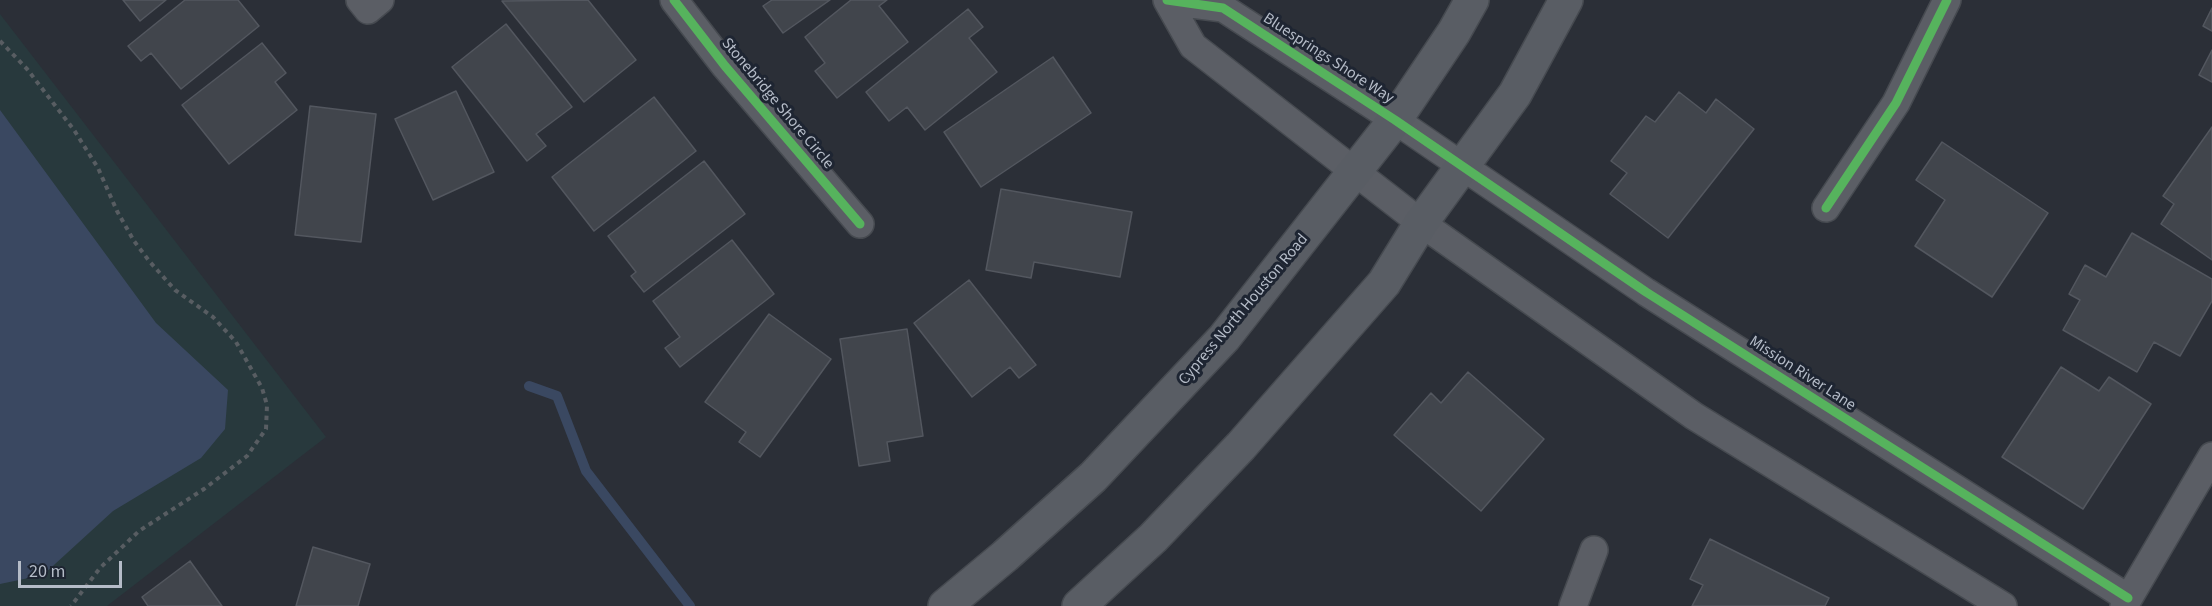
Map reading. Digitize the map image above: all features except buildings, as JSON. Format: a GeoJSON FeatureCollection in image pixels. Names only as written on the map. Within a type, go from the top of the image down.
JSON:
{"type":"FeatureCollection","features":[{"type":"Feature","properties":{"kind":"main road","name":"Cypress North Houston Road"},"geometry":{"type":"LineString","coordinates":[[945,606],[1093,477],[1224,338],[1357,172],[1454,32],[1472,0]]}},
{"type":"Feature","properties":{"kind":"main road"},"geometry":{"type":"LineString","coordinates":[[1079,606],[1153,538],[1284,400],[1384,283],[1421,223],[1463,169],[1515,94],[1566,0]]}},
{"type":"Feature","properties":{"kind":"street","name":"Stonebridge Shore Circle"},"geometry":{"type":"LineString","coordinates":[[674,0],[724,66],[860,224]]}},
{"type":"Feature","properties":{"kind":"street","name":"Bluesprings Shore Way"},"geometry":{"type":"LineString","coordinates":[[1168,0],[1223,8],[1395,120],[1463,169]]}},
{"type":"Feature","properties":{"kind":"street","name":"Bluesprings Shore Way"},"geometry":{"type":"LineString","coordinates":[[1168,0],[1193,46],[1421,223]]}},
{"type":"Feature","properties":{"kind":"street"},"geometry":{"type":"LineString","coordinates":[[1826,208],[1896,103],[1947,0]]}},
{"type":"Feature","properties":{"kind":"street","name":"Mission River Lane"},"geometry":{"type":"LineString","coordinates":[[1463,169],[1656,299],[2126,602]]}},
{"type":"Feature","properties":{"kind":"street"},"geometry":{"type":"LineString","coordinates":[[1421,223],[1694,416],[2003,606]]}},
{"type":"Feature","properties":{"kind":"street"},"geometry":{"type":"LineString","coordinates":[[2126,602],[2212,456]]}},
{"type":"Feature","properties":{"kind":"street"},"geometry":{"type":"LineString","coordinates":[[1573,606],[1594,550]]}},
{"type":"Feature","properties":{"kind":"path"},"geometry":{"type":"LineString","coordinates":[[0,41],[27,69],[74,130],[98,168],[128,231],[150,262],[175,290],[213,317],[236,342],[262,388],[267,405],[266,429],[247,456],[220,479],[139,531],[100,568],[71,606]]}},
{"type":"Feature","properties":{"kind":"shaded area"},"geometry":{"type":"Polygon","coordinates":[[[0,14],[326,437],[107,606],[0,606],[0,14]]]}},
{"type":"Feature","properties":{"kind":"water"},"geometry":{"type":"Polygon","coordinates":[[[0,110],[156,323],[228,390],[225,429],[201,458],[113,511],[43,575],[0,584],[0,110]]]}},
{"type":"Feature","properties":{"kind":"waterway"},"geometry":{"type":"LineString","coordinates":[[529,386],[557,396],[586,471],[690,606]]}},
{"type":"Feature","properties":{"kind":"cycle path"},"geometry":{"type":"LineString","coordinates":[[674,0],[725,66],[860,224]]}},
{"type":"Feature","properties":{"kind":"cycle path"},"geometry":{"type":"LineString","coordinates":[[1167,0],[1223,8],[1395,120],[1646,292],[2128,598]]}},
{"type":"Feature","properties":{"kind":"cycle path"},"geometry":{"type":"LineString","coordinates":[[1826,208],[1896,103],[1947,0]]}}]}
